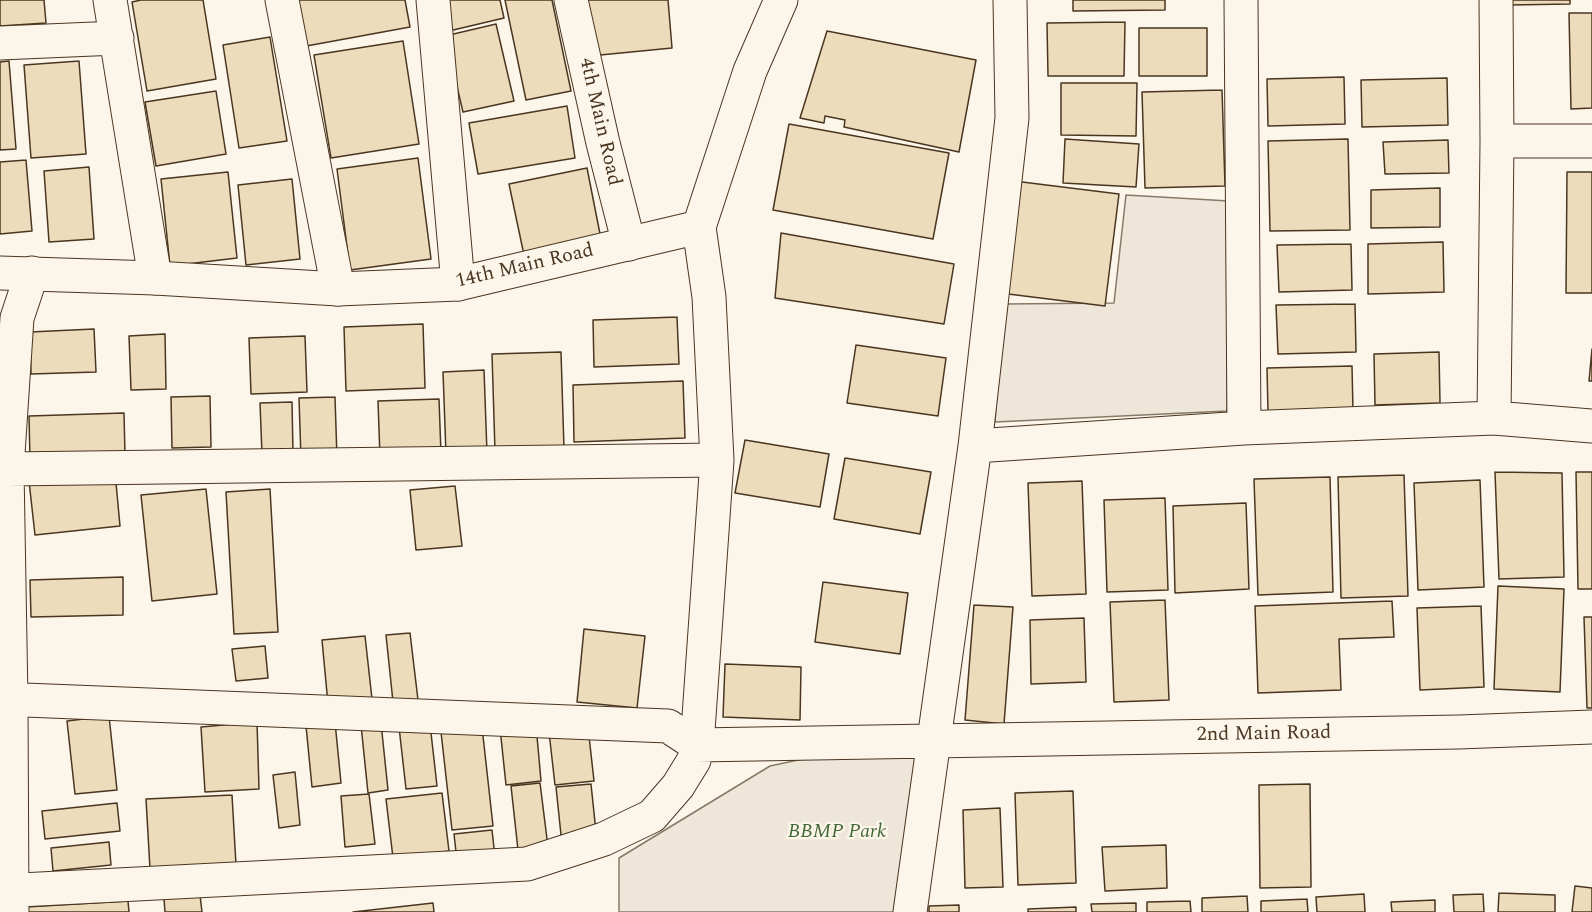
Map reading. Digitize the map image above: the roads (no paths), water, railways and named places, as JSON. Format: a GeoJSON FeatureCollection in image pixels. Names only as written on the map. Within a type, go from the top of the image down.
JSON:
{"type":"FeatureCollection","features":[{"type":"Feature","properties":{"kind":"street"},"geometry":{"type":"LineString","coordinates":[[111,0],[155,278]]}},
{"type":"Feature","properties":{"kind":"street"},"geometry":{"type":"LineString","coordinates":[[282,0],[338,289]]}},
{"type":"Feature","properties":{"kind":"street"},"geometry":{"type":"LineString","coordinates":[[433,0],[458,284]]}},
{"type":"Feature","properties":{"kind":"street","name":"4th Main Road"},"geometry":{"type":"LineString","coordinates":[[571,0],[603,143],[629,244]]}},
{"type":"Feature","properties":{"kind":"street"},"geometry":{"type":"LineString","coordinates":[[32,273],[17,318],[7,469],[8,898],[528,864],[604,839],[652,816],[678,786],[694,760],[697,745],[717,460],[709,297],[699,227],[750,71],[782,0]]}},
{"type":"Feature","properties":{"kind":"street"},"geometry":{"type":"LineString","coordinates":[[910,912],[975,446],[1012,118],[1010,0]]}},
{"type":"Feature","properties":{"kind":"street"},"geometry":{"type":"LineString","coordinates":[[1241,0],[1244,428]]}},
{"type":"Feature","properties":{"kind":"street"},"geometry":{"type":"LineString","coordinates":[[1494,418],[1496,0]]}},
{"type":"Feature","properties":{"kind":"street"},"geometry":{"type":"LineString","coordinates":[[0,43],[117,38]]}},
{"type":"Feature","properties":{"kind":"street"},"geometry":{"type":"LineString","coordinates":[[1497,141],[1592,141]]}},
{"type":"Feature","properties":{"kind":"street","name":"14th Main Road"},"geometry":{"type":"LineString","coordinates":[[0,273],[155,278],[338,289],[458,284],[699,227]]}},
{"type":"Feature","properties":{"kind":"street"},"geometry":{"type":"LineString","coordinates":[[975,446],[1244,428],[1494,418],[1592,426]]}},
{"type":"Feature","properties":{"kind":"street"},"geometry":{"type":"LineString","coordinates":[[7,469],[717,460]]}},
{"type":"Feature","properties":{"kind":"street"},"geometry":{"type":"LineString","coordinates":[[6,700],[668,726],[697,745]]}},
{"type":"Feature","properties":{"kind":"street","name":"2nd Main Road"},"geometry":{"type":"LineString","coordinates":[[697,745],[1448,732],[1592,727]]}},
{"type":"Feature","properties":{"kind":"park label","name":"BBMP Park"},"geometry":{"type":"Point","coordinates":[837,833]}}]}
